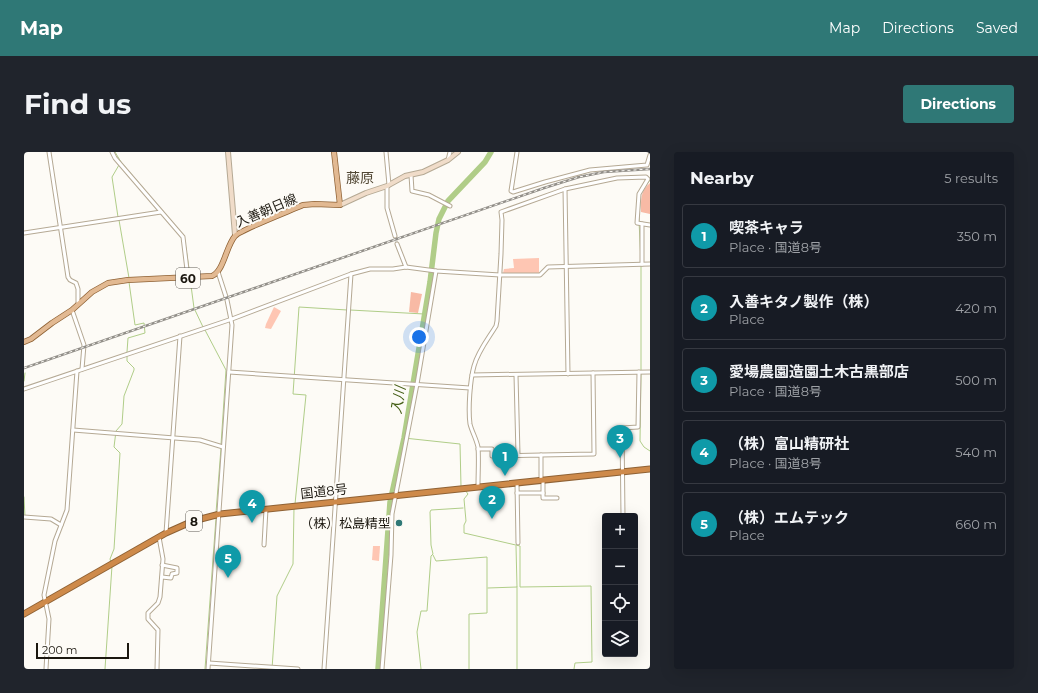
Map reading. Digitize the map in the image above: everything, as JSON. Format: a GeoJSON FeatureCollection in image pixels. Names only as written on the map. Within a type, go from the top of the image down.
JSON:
{"type":"FeatureCollection","features":[{"type":"Feature","properties":{"kind":"highway","name":"国道8号"},"geometry":{"type":"LineString","coordinates":[[24,614],[166,533],[220,514],[650,469]]}},
{"type":"Feature","properties":{"kind":"main road"},"geometry":{"type":"LineString","coordinates":[[334,152],[340,206]]}},
{"type":"Feature","properties":{"kind":"main road","name":"入善朝日線"},"geometry":{"type":"LineString","coordinates":[[218,272],[235,235],[303,205],[315,204],[340,206]]}},
{"type":"Feature","properties":{"kind":"main road","name":"60"},"geometry":{"type":"LineString","coordinates":[[24,342],[31,340],[52,323],[72,310],[96,290],[113,281],[209,277],[218,272]]}},
{"type":"Feature","properties":{"kind":"street"},"geometry":{"type":"LineString","coordinates":[[49,152],[68,277],[76,283],[78,289],[78,304]]}},
{"type":"Feature","properties":{"kind":"street"},"geometry":{"type":"LineString","coordinates":[[112,152],[115,158],[183,238],[188,278]]}},
{"type":"Feature","properties":{"kind":"street"},"geometry":{"type":"LineString","coordinates":[[228,152],[235,235]]}},
{"type":"Feature","properties":{"kind":"street"},"geometry":{"type":"LineString","coordinates":[[386,152],[388,186],[387,208],[395,236]]}},
{"type":"Feature","properties":{"kind":"street"},"geometry":{"type":"LineString","coordinates":[[448,160],[450,152]]}},
{"type":"Feature","properties":{"kind":"street"},"geometry":{"type":"LineString","coordinates":[[340,206],[366,193],[388,186],[405,176],[423,172],[448,160],[458,152]]}},
{"type":"Feature","properties":{"kind":"street"},"geometry":{"type":"LineString","coordinates":[[517,152],[512,192],[590,170],[647,165],[650,155]]}},
{"type":"Feature","properties":{"kind":"street"},"geometry":{"type":"LineString","coordinates":[[411,175],[412,191],[429,195],[450,206]]}},
{"type":"Feature","properties":{"kind":"street"},"geometry":{"type":"LineString","coordinates":[[478,486],[478,449],[476,438],[472,433],[470,422],[470,388],[474,366],[479,353],[496,326],[497,321],[500,275],[501,212],[565,189],[617,178],[646,177],[648,178],[639,194],[637,223],[650,225]]}},
{"type":"Feature","properties":{"kind":"street"},"geometry":{"type":"LineString","coordinates":[[565,189],[568,374]]}},
{"type":"Feature","properties":{"kind":"street"},"geometry":{"type":"LineString","coordinates":[[24,233],[161,212]]}},
{"type":"Feature","properties":{"kind":"street"},"geometry":{"type":"LineString","coordinates":[[642,224],[642,264]]}},
{"type":"Feature","properties":{"kind":"street"},"geometry":{"type":"LineString","coordinates":[[398,244],[406,267]]}},
{"type":"Feature","properties":{"kind":"street"},"geometry":{"type":"LineString","coordinates":[[24,389],[232,318],[351,274],[370,269],[393,269],[406,267],[427,269],[436,272],[540,275],[548,267],[650,264]]}},
{"type":"Feature","properties":{"kind":"street"},"geometry":{"type":"LineString","coordinates":[[208,669],[220,514],[232,318],[218,272]]}},
{"type":"Feature","properties":{"kind":"street"},"geometry":{"type":"LineString","coordinates":[[382,669],[392,514],[417,384],[436,272]]}},
{"type":"Feature","properties":{"kind":"street"},"geometry":{"type":"LineString","coordinates":[[324,669],[351,274]]}},
{"type":"Feature","properties":{"kind":"street"},"geometry":{"type":"LineString","coordinates":[[72,310],[84,345],[82,369]]}},
{"type":"Feature","properties":{"kind":"street"},"geometry":{"type":"LineString","coordinates":[[166,533],[180,336]]}},
{"type":"Feature","properties":{"kind":"street"},"geometry":{"type":"LineString","coordinates":[[46,669],[49,619],[44,595],[55,541],[67,510],[77,371]]}},
{"type":"Feature","properties":{"kind":"street"},"geometry":{"type":"LineString","coordinates":[[229,372],[470,388]]}},
{"type":"Feature","properties":{"kind":"street"},"geometry":{"type":"LineString","coordinates":[[624,513],[622,428],[638,427],[639,372]]}},
{"type":"Feature","properties":{"kind":"street"},"geometry":{"type":"LineString","coordinates":[[472,375],[650,372]]}},
{"type":"Feature","properties":{"kind":"street"},"geometry":{"type":"LineString","coordinates":[[478,449],[492,449],[492,456],[594,454],[594,374]]}},
{"type":"Feature","properties":{"kind":"street"},"geometry":{"type":"LineString","coordinates":[[516,375],[518,455]]}},
{"type":"Feature","properties":{"kind":"street"},"geometry":{"type":"LineString","coordinates":[[73,430],[204,440],[223,446]]}},
{"type":"Feature","properties":{"kind":"street"},"geometry":{"type":"LineString","coordinates":[[541,455],[543,498],[557,498]]}},
{"type":"Feature","properties":{"kind":"street"},"geometry":{"type":"LineString","coordinates":[[517,482],[518,543]]}},
{"type":"Feature","properties":{"kind":"street"},"geometry":{"type":"LineString","coordinates":[[517,493],[543,493]]}},
{"type":"Feature","properties":{"kind":"street"},"geometry":{"type":"LineString","coordinates":[[264,545],[266,508]]}},
{"type":"Feature","properties":{"kind":"street"},"geometry":{"type":"LineString","coordinates":[[24,517],[51,519],[61,525]]}},
{"type":"Feature","properties":{"kind":"street"},"geometry":{"type":"LineString","coordinates":[[157,669],[158,630],[148,619],[148,613],[158,603],[160,598],[163,559],[159,537]]}},
{"type":"Feature","properties":{"kind":"street"},"geometry":{"type":"LineString","coordinates":[[162,565],[177,568],[176,573],[172,574],[171,578],[162,577]]}},
{"type":"Feature","properties":{"kind":"street"},"geometry":{"type":"LineString","coordinates":[[209,663],[298,669]]}},
{"type":"Feature","properties":{"kind":"shaded area"},"geometry":{"type":"Polygon","coordinates":[[[650,183],[650,214],[641,212],[641,200],[644,189],[650,183]]]}},
{"type":"Feature","properties":{"kind":"shaded area"},"geometry":{"type":"Polygon","coordinates":[[[539,258],[539,273],[503,273],[504,269],[514,268],[513,259],[539,258]]]}},
{"type":"Feature","properties":{"kind":"shaded area"},"geometry":{"type":"Polygon","coordinates":[[[411,292],[422,294],[418,313],[409,312],[411,292]]]}},
{"type":"Feature","properties":{"kind":"shaded area"},"geometry":{"type":"Polygon","coordinates":[[[274,307],[281,311],[271,329],[265,328],[266,324],[274,307]]]}},
{"type":"Feature","properties":{"kind":"shaded area"},"geometry":{"type":"Polygon","coordinates":[[[373,546],[380,546],[379,561],[372,560],[373,546]]]}},
{"type":"Feature","properties":{"kind":"waterway"},"geometry":{"type":"LineString","coordinates":[[115,152],[121,162],[184,236],[190,275]]}},
{"type":"Feature","properties":{"kind":"waterway","name":"入川"},"geometry":{"type":"LineString","coordinates":[[378,669],[390,502],[404,438],[439,219],[448,201],[485,162],[491,152]]}},
{"type":"Feature","properties":{"kind":"waterway"},"geometry":{"type":"LineString","coordinates":[[118,217],[112,177],[119,165]]}},
{"type":"Feature","properties":{"kind":"waterway"},"geometry":{"type":"LineString","coordinates":[[647,184],[650,180]]}},
{"type":"Feature","properties":{"kind":"waterway"},"geometry":{"type":"LineString","coordinates":[[640,200],[639,221],[641,262]]}},
{"type":"Feature","properties":{"kind":"waterway"},"geometry":{"type":"LineString","coordinates":[[119,220],[129,278]]}},
{"type":"Feature","properties":{"kind":"waterway"},"geometry":{"type":"LineString","coordinates":[[641,266],[641,370]]}},
{"type":"Feature","properties":{"kind":"waterway"},"geometry":{"type":"LineString","coordinates":[[190,278],[194,308],[203,327]]}},
{"type":"Feature","properties":{"kind":"waterway"},"geometry":{"type":"LineString","coordinates":[[127,352],[128,338],[145,333],[144,323],[135,325],[129,282]]}},
{"type":"Feature","properties":{"kind":"waterway"},"geometry":{"type":"LineString","coordinates":[[295,504],[306,395],[293,394],[299,307],[347,310]]}},
{"type":"Feature","properties":{"kind":"waterway"},"geometry":{"type":"LineString","coordinates":[[350,310],[424,314]]}},
{"type":"Feature","properties":{"kind":"waterway"},"geometry":{"type":"LineString","coordinates":[[205,330],[226,370],[221,445]]}},
{"type":"Feature","properties":{"kind":"waterway"},"geometry":{"type":"LineString","coordinates":[[111,563],[110,559],[114,549],[120,453],[114,447],[116,431],[122,424],[124,396],[134,370],[134,368],[127,361],[127,356]]}},
{"type":"Feature","properties":{"kind":"waterway"},"geometry":{"type":"LineString","coordinates":[[24,381],[25,373]]}},
{"type":"Feature","properties":{"kind":"waterway"},"geometry":{"type":"LineString","coordinates":[[641,374],[640,441],[644,447],[650,451]]}},
{"type":"Feature","properties":{"kind":"waterway"},"geometry":{"type":"LineString","coordinates":[[404,438],[460,444],[461,486]]}},
{"type":"Feature","properties":{"kind":"waterway"},"geometry":{"type":"LineString","coordinates":[[216,513],[221,448]]}},
{"type":"Feature","properties":{"kind":"waterway"},"geometry":{"type":"LineString","coordinates":[[465,490],[468,494],[464,499],[466,521],[464,525],[464,533],[520,546],[520,587],[591,586],[592,662],[575,663],[574,669]]}},
{"type":"Feature","properties":{"kind":"waterway"},"geometry":{"type":"LineString","coordinates":[[24,497],[25,517]]}},
{"type":"Feature","properties":{"kind":"waterway"},"geometry":{"type":"LineString","coordinates":[[272,669],[277,596],[293,564],[294,508]]}},
{"type":"Feature","properties":{"kind":"waterway"},"geometry":{"type":"LineString","coordinates":[[421,669],[417,632],[421,611],[427,611],[431,556],[433,554],[431,545],[430,512],[431,510],[463,508]]}},
{"type":"Feature","properties":{"kind":"waterway"},"geometry":{"type":"LineString","coordinates":[[205,669],[216,518]]}},
{"type":"Feature","properties":{"kind":"waterway"},"geometry":{"type":"LineString","coordinates":[[488,588],[517,587],[516,546]]}},
{"type":"Feature","properties":{"kind":"waterway"},"geometry":{"type":"LineString","coordinates":[[433,555],[436,561],[487,557],[487,613],[469,614],[469,669]]}},
{"type":"Feature","properties":{"kind":"waterway"},"geometry":{"type":"LineString","coordinates":[[105,669],[112,566]]}},
{"type":"Feature","properties":{"kind":"waterway"},"geometry":{"type":"LineString","coordinates":[[517,587],[517,669]]}},
{"type":"Feature","properties":{"kind":"tunnel"},"geometry":{"type":"LineString","coordinates":[[395,236],[397,244]]}},
{"type":"Feature","properties":{"kind":"railway"},"geometry":{"type":"LineString","coordinates":[[24,368],[544,188],[579,177],[604,172],[650,169]]}},
{"type":"Feature","properties":{"kind":"place","name":"愛場農園造園土木古黒部店"},"geometry":{"type":"Point","coordinates":[620,458]}},
{"type":"Feature","properties":{"kind":"place","name":"喫茶キャラ"},"geometry":{"type":"Point","coordinates":[505,476]}},
{"type":"Feature","properties":{"kind":"place","name":"入善キタノ製作（株）"},"geometry":{"type":"Point","coordinates":[492,519]}},
{"type":"Feature","properties":{"kind":"place","name":"（株）富山精研社"},"geometry":{"type":"Point","coordinates":[252,523]}},
{"type":"Feature","properties":{"kind":"place","name":"（株）松島精型"},"geometry":{"type":"Point","coordinates":[399,523]}},
{"type":"Feature","properties":{"kind":"place","name":"（株）エムテック"},"geometry":{"type":"Point","coordinates":[228,578]}},
{"type":"Feature","properties":{"kind":"district","name":"藤原"},"geometry":{"type":"Point","coordinates":[360,178]}}]}
